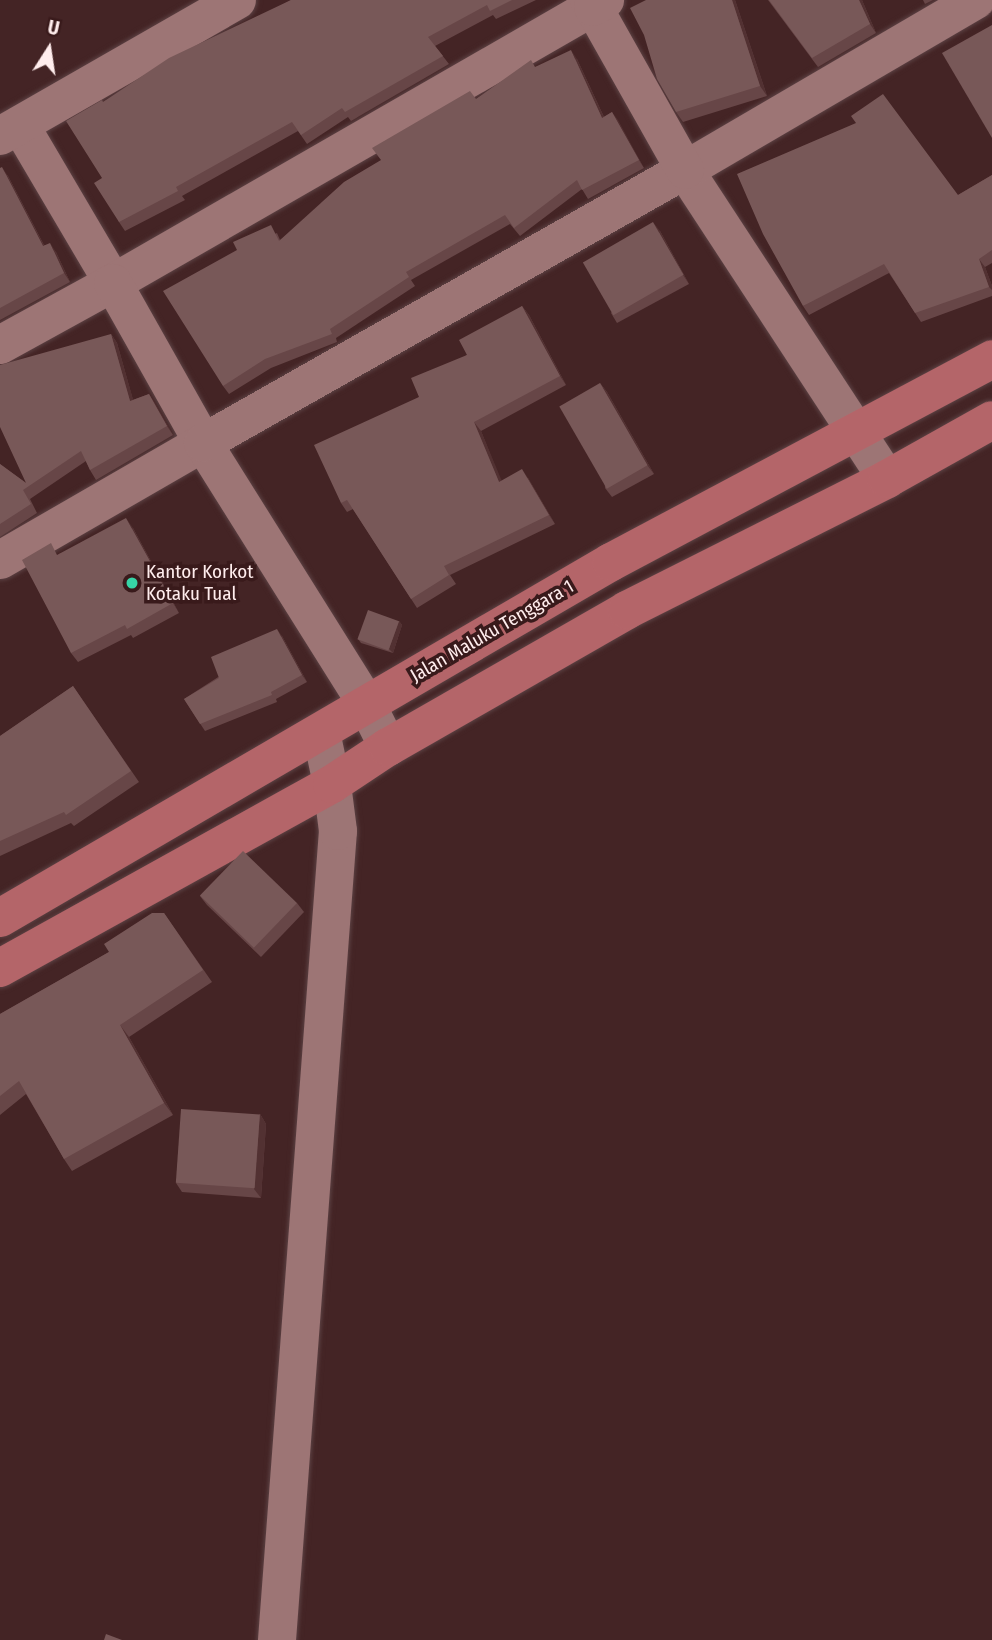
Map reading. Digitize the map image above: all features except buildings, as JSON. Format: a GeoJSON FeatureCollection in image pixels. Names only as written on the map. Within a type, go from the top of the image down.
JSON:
{"type":"FeatureCollection","features":[{"type":"Feature","properties":{"kind":"main road","name":"Jalan Maluku Tenggara 1"},"geometry":{"type":"LineString","coordinates":[[0,918],[611,562],[853,430],[992,359]]}},
{"type":"Feature","properties":{"kind":"main road"},"geometry":{"type":"LineString","coordinates":[[0,968],[332,784],[388,747],[627,610],[887,479],[992,420]]}},
{"type":"Feature","properties":{"kind":"street"},"geometry":{"type":"LineString","coordinates":[[237,0],[10,131],[113,283],[203,443],[366,703],[388,747]]}},
{"type":"Feature","properties":{"kind":"street"},"geometry":{"type":"LineString","coordinates":[[0,560],[685,170],[976,0]]}},
{"type":"Feature","properties":{"kind":"street"},"geometry":{"type":"LineString","coordinates":[[0,345],[113,283],[595,2],[685,170],[887,479]]}},
{"type":"Feature","properties":{"kind":"street"},"geometry":{"type":"LineString","coordinates":[[277,1640],[338,831],[321,732]]}},
{"type":"Feature","properties":{"kind":"place","name":"Kantor Korkot Kotaku Tual"},"geometry":{"type":"Point","coordinates":[132,583]}}]}
